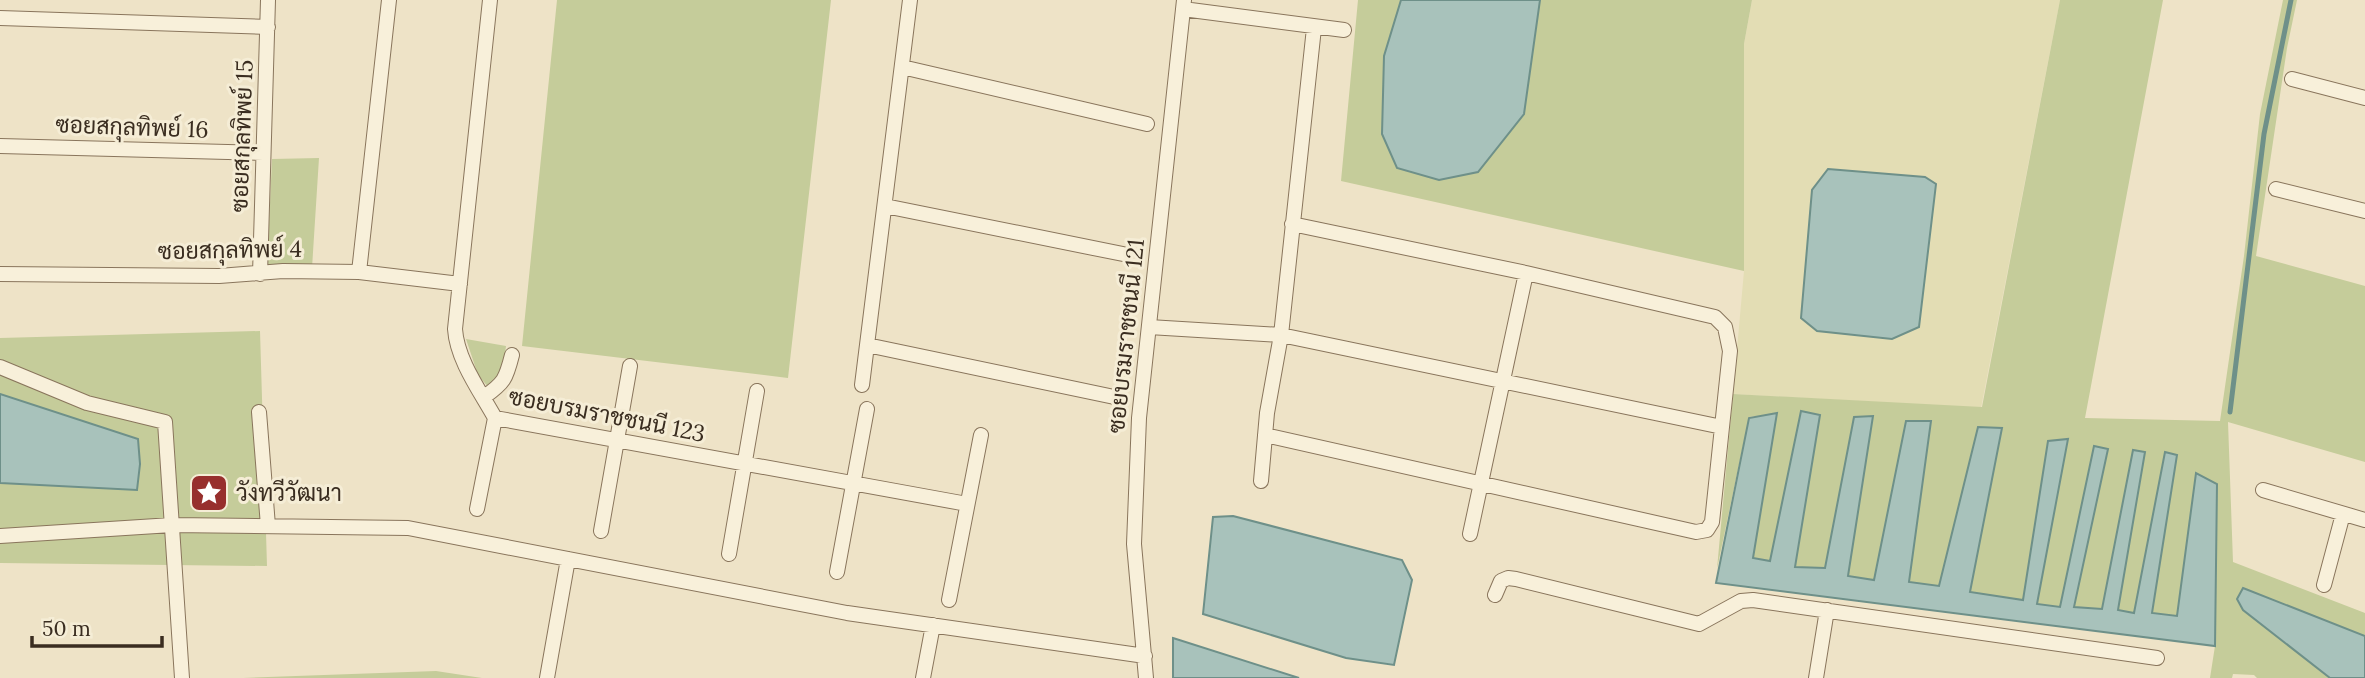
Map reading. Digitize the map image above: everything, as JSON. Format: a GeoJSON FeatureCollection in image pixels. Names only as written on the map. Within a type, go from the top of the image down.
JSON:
{"type":"FeatureCollection","features":[{"type":"Feature","properties":{"kind":"street","name":"ซอยสกุลทิพย์ 15"},"geometry":{"type":"LineString","coordinates":[[260,274],[268,0]]}},
{"type":"Feature","properties":{"kind":"street"},"geometry":{"type":"LineString","coordinates":[[359,272],[389,0]]}},
{"type":"Feature","properties":{"kind":"street","name":"ซอยบรมราชชนนี 123"},"geometry":{"type":"LineString","coordinates":[[490,0],[454,328],[455,340],[495,418],[967,504]]}},
{"type":"Feature","properties":{"kind":"street"},"geometry":{"type":"LineString","coordinates":[[862,385],[911,0]]}},
{"type":"Feature","properties":{"kind":"street"},"geometry":{"type":"LineString","coordinates":[[1184,5],[1314,28],[1344,30]]}},
{"type":"Feature","properties":{"kind":"street","name":"ซอยบรมราชชนนี 121"},"geometry":{"type":"LineString","coordinates":[[1146,678],[1134,544],[1139,418],[1184,5]]}},
{"type":"Feature","properties":{"kind":"street"},"geometry":{"type":"LineString","coordinates":[[0,18],[268,27]]}},
{"type":"Feature","properties":{"kind":"street"},"geometry":{"type":"LineString","coordinates":[[1261,481],[1267,413],[1281,335],[1314,28]]}},
{"type":"Feature","properties":{"kind":"street"},"geometry":{"type":"LineString","coordinates":[[902,67],[1147,124]]}},
{"type":"Feature","properties":{"kind":"street"},"geometry":{"type":"LineString","coordinates":[[2292,79],[2365,98]]}},
{"type":"Feature","properties":{"kind":"street","name":"ซอยสกุลทิพย์ 16"},"geometry":{"type":"LineString","coordinates":[[0,146],[263,153]]}},
{"type":"Feature","properties":{"kind":"street"},"geometry":{"type":"LineString","coordinates":[[2276,189],[2365,211]]}},
{"type":"Feature","properties":{"kind":"street"},"geometry":{"type":"LineString","coordinates":[[885,206],[1123,254]]}},
{"type":"Feature","properties":{"kind":"street"},"geometry":{"type":"LineString","coordinates":[[1265,435],[1696,533],[1707,530],[1712,522],[1730,351],[1725,327],[1715,317],[1526,272],[1292,224]]}},
{"type":"Feature","properties":{"kind":"street","name":"ซอยสกุลทิพย์ 4"},"geometry":{"type":"LineString","coordinates":[[0,274],[359,272],[460,284]]}},
{"type":"Feature","properties":{"kind":"street"},"geometry":{"type":"LineString","coordinates":[[1470,534],[1526,272]]}},
{"type":"Feature","properties":{"kind":"street"},"geometry":{"type":"LineString","coordinates":[[1149,327],[1281,335],[1722,427]]}},
{"type":"Feature","properties":{"kind":"street"},"geometry":{"type":"LineString","coordinates":[[867,345],[1119,398]]}},
{"type":"Feature","properties":{"kind":"street"},"geometry":{"type":"LineString","coordinates":[[484,397],[502,384],[512,355]]}},
{"type":"Feature","properties":{"kind":"street"},"geometry":{"type":"LineString","coordinates":[[601,531],[630,366]]}},
{"type":"Feature","properties":{"kind":"street"},"geometry":{"type":"LineString","coordinates":[[0,367],[87,403],[165,422],[183,678]]}},
{"type":"Feature","properties":{"kind":"street"},"geometry":{"type":"LineString","coordinates":[[729,554],[757,391]]}},
{"type":"Feature","properties":{"kind":"street"},"geometry":{"type":"LineString","coordinates":[[836,572],[867,409]]}},
{"type":"Feature","properties":{"kind":"street"},"geometry":{"type":"LineString","coordinates":[[259,412],[268,526]]}},
{"type":"Feature","properties":{"kind":"street"},"geometry":{"type":"LineString","coordinates":[[477,509],[495,418]]}},
{"type":"Feature","properties":{"kind":"street"},"geometry":{"type":"LineString","coordinates":[[949,600],[981,435]]}},
{"type":"Feature","properties":{"kind":"street"},"geometry":{"type":"LineString","coordinates":[[2263,490],[2365,520]]}},
{"type":"Feature","properties":{"kind":"street"},"geometry":{"type":"LineString","coordinates":[[2324,585],[2343,514]]}},
{"type":"Feature","properties":{"kind":"street"},"geometry":{"type":"LineString","coordinates":[[0,536],[172,525],[408,528],[846,613],[1145,656]]}},
{"type":"Feature","properties":{"kind":"street"},"geometry":{"type":"LineString","coordinates":[[547,678],[568,559]]}},
{"type":"Feature","properties":{"kind":"street"},"geometry":{"type":"LineString","coordinates":[[1495,595],[1501,581],[1516,579],[1699,624],[1741,601],[1753,600],[2157,658]]}},
{"type":"Feature","properties":{"kind":"street"},"geometry":{"type":"LineString","coordinates":[[1816,678],[1827,610]]}},
{"type":"Feature","properties":{"kind":"street"},"geometry":{"type":"LineString","coordinates":[[923,678],[933,625]]}},
{"type":"Feature","properties":{"kind":"shaded area"},"geometry":{"type":"Polygon","coordinates":[[[1752,0],[2060,0],[1981,408],[1733,394],[1744,271],[1744,44],[1752,0]]]}},
{"type":"Feature","properties":{"kind":"green space"},"geometry":{"type":"Polygon","coordinates":[[[557,0],[831,0],[788,378],[522,346],[557,0]]]}},
{"type":"Feature","properties":{"kind":"green space"},"geometry":{"type":"Polygon","coordinates":[[[1358,0],[1752,0],[1744,44],[1744,271],[1341,181],[1358,0]]]}},
{"type":"Feature","properties":{"kind":"green space"},"geometry":{"type":"Polygon","coordinates":[[[2060,0],[2163,0],[2085,418],[2220,421],[2244,256],[2260,114],[2283,0],[2297,0],[2287,48],[2256,256],[2365,286],[2365,462],[2228,422],[2233,562],[2365,613],[2365,636],[2242,588],[2243,610],[2330,678],[2257,678],[2254,675],[2233,674],[2232,678],[2210,678],[2215,646],[2217,484],[2196,474],[2177,617],[2152,614],[2177,456],[2165,452],[2134,613],[2117,611],[2145,453],[2133,451],[2102,609],[2074,607],[2108,449],[2094,447],[2060,607],[2036,604],[2067,439],[2048,441],[2023,600],[1970,592],[2002,428],[1978,427],[1939,586],[1909,583],[1931,421],[1906,421],[1874,580],[1848,576],[1873,417],[1854,417],[1825,569],[1794,567],[1820,415],[1801,412],[1770,561],[1753,559],[1777,414],[1749,417],[1717,569],[1733,394],[1982,407],[2060,0]]]}},
{"type":"Feature","properties":{"kind":"green space"},"geometry":{"type":"Polygon","coordinates":[[[319,158],[312,268],[267,269],[272,159],[319,158]]]}},
{"type":"Feature","properties":{"kind":"green space"},"geometry":{"type":"Polygon","coordinates":[[[260,331],[267,566],[0,563],[0,338],[260,331]]]}},
{"type":"Feature","properties":{"kind":"green space"},"geometry":{"type":"Polygon","coordinates":[[[466,339],[506,346],[502,378],[489,388],[478,375],[466,339]]]}},
{"type":"Feature","properties":{"kind":"green space"},"geometry":{"type":"Polygon","coordinates":[[[436,671],[482,678],[243,678],[436,671]]]}},
{"type":"Feature","properties":{"kind":"water"},"geometry":{"type":"Polygon","coordinates":[[[1401,0],[1540,0],[1524,114],[1478,172],[1439,180],[1397,168],[1382,134],[1384,56],[1401,0]]]}},
{"type":"Feature","properties":{"kind":"water"},"geometry":{"type":"Polygon","coordinates":[[[1828,169],[1925,177],[1936,184],[1919,327],[1892,339],[1817,331],[1801,318],[1812,190],[1828,169]]]}},
{"type":"Feature","properties":{"kind":"water"},"geometry":{"type":"Polygon","coordinates":[[[0,394],[138,439],[140,464],[137,490],[0,483],[0,394]]]}},
{"type":"Feature","properties":{"kind":"water"},"geometry":{"type":"Polygon","coordinates":[[[1801,411],[1820,415],[1795,567],[1825,568],[1854,417],[1873,416],[1848,576],[1874,580],[1906,421],[1931,421],[1909,582],[1939,586],[1978,427],[2002,428],[1970,592],[2023,600],[2048,441],[2068,439],[2037,604],[2060,607],[2094,446],[2108,449],[2074,607],[2102,609],[2133,450],[2145,452],[2118,610],[2134,613],[2165,452],[2177,455],[2152,613],[2177,616],[2196,473],[2217,484],[2215,646],[1716,583],[1749,418],[1777,413],[1753,558],[1770,561],[1801,411]]]}},
{"type":"Feature","properties":{"kind":"water"},"geometry":{"type":"Polygon","coordinates":[[[1233,516],[1402,560],[1412,580],[1394,665],[1346,658],[1203,614],[1213,517],[1233,516]]]}},
{"type":"Feature","properties":{"kind":"water"},"geometry":{"type":"Polygon","coordinates":[[[2243,588],[2365,636],[2365,678],[2330,678],[2243,610],[2237,599],[2243,588]]]}},
{"type":"Feature","properties":{"kind":"water"},"geometry":{"type":"Polygon","coordinates":[[[1173,638],[1299,678],[1173,678],[1173,638]]]}},
{"type":"Feature","properties":{"kind":"waterway"},"geometry":{"type":"LineString","coordinates":[[2230,412],[2264,134],[2291,0]]}},
{"type":"Feature","properties":{"kind":"place","name":"วังทวีวัฒนา"},"geometry":{"type":"Point","coordinates":[209,493]}}]}
